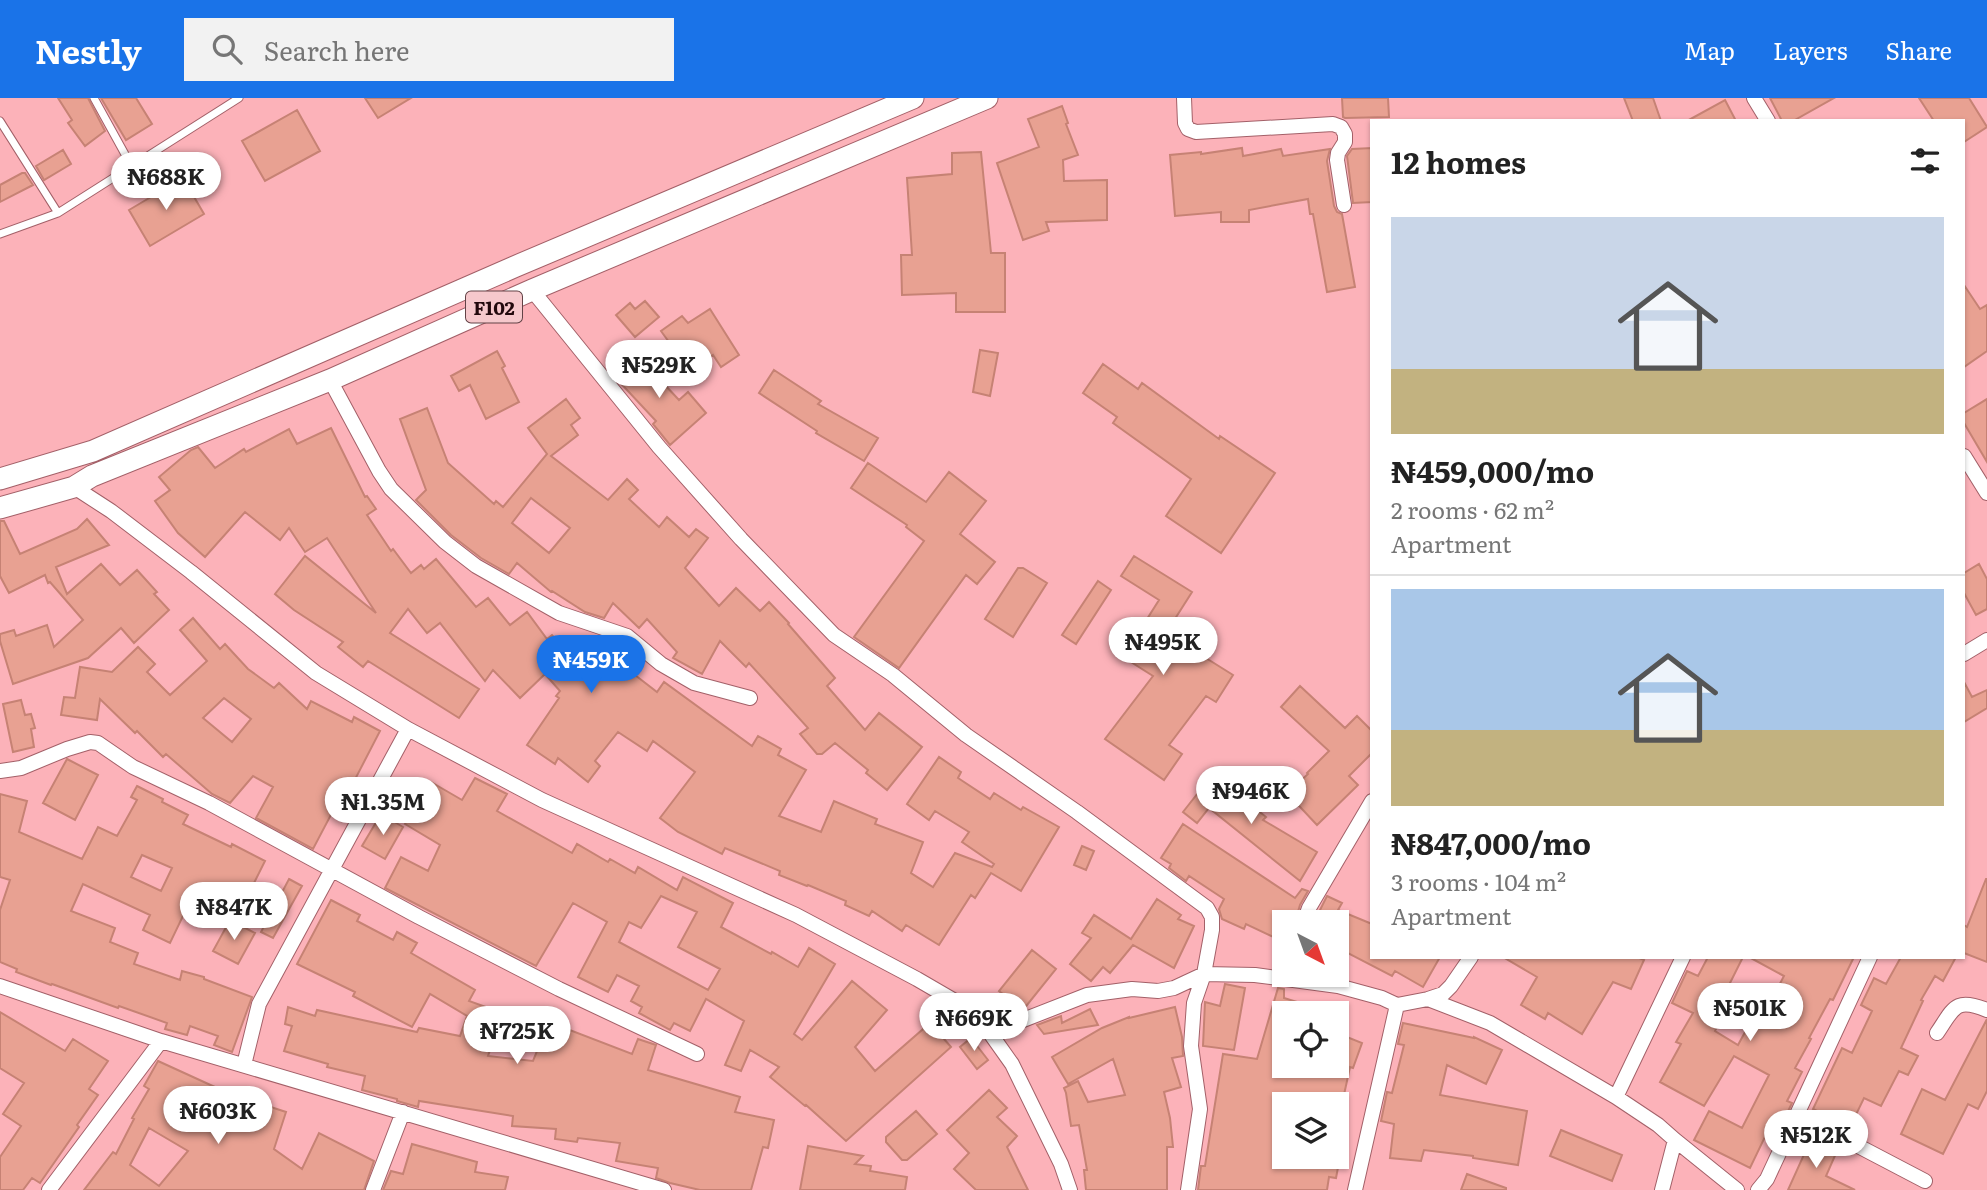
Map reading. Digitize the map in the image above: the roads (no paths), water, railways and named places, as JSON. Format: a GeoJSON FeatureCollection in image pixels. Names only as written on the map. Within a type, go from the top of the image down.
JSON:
{"type":"FeatureCollection","features":[{"type":"Feature","properties":{"kind":"main road","name":"F102"},"geometry":{"type":"LineString","coordinates":[[0,479],[93,451],[514,267],[913,98]]}},
{"type":"Feature","properties":{"kind":"main road","name":"F102"},"geometry":{"type":"LineString","coordinates":[[0,508],[74,487],[92,476],[330,380],[532,290],[987,98]]}},
{"type":"Feature","properties":{"kind":"street"},"geometry":{"type":"LineString","coordinates":[[1184,98],[1185,122],[1188,129],[1196,132],[1303,125],[1333,124],[1341,127],[1345,142],[1337,160],[1345,205]]}},
{"type":"Feature","properties":{"kind":"street"},"geometry":{"type":"LineString","coordinates":[[1754,98],[1767,119]]}},
{"type":"Feature","properties":{"kind":"street"},"geometry":{"type":"LineString","coordinates":[[532,290],[659,447],[741,539],[834,635],[893,675],[965,735],[1077,812],[1207,908],[1212,917],[1212,930],[1204,974],[1195,1003],[1191,1045],[1200,1109],[1188,1190]]}},
{"type":"Feature","properties":{"kind":"street"},"geometry":{"type":"LineString","coordinates":[[330,380],[391,489],[445,542],[475,566],[559,613],[626,636],[661,664],[694,683],[750,698]]}},
{"type":"Feature","properties":{"kind":"street"},"geometry":{"type":"LineString","coordinates":[[1965,458],[1987,493]]}},
{"type":"Feature","properties":{"kind":"street"},"geometry":{"type":"LineString","coordinates":[[74,487],[111,511],[191,572],[316,673],[408,729],[542,800],[796,915],[960,1004],[990,1032],[1012,1064],[1061,1164],[1070,1190]]}},
{"type":"Feature","properties":{"kind":"street"},"geometry":{"type":"LineString","coordinates":[[1965,653],[1987,640]]}},
{"type":"Feature","properties":{"kind":"street"},"geometry":{"type":"LineString","coordinates":[[244,1065],[260,1004],[408,729]]}},
{"type":"Feature","properties":{"kind":"street"},"geometry":{"type":"LineString","coordinates":[[0,771],[21,768],[90,742],[98,743],[133,767],[209,803],[430,923],[559,989],[697,1054]]}},
{"type":"Feature","properties":{"kind":"street"},"geometry":{"type":"LineString","coordinates":[[1308,910],[1370,803]]}},
{"type":"Feature","properties":{"kind":"street"},"geometry":{"type":"LineString","coordinates":[[1342,987],[1397,1005],[1428,999],[1443,994],[1470,959]]}},
{"type":"Feature","properties":{"kind":"street"},"geometry":{"type":"LineString","coordinates":[[1616,1097],[1682,959]]}},
{"type":"Feature","properties":{"kind":"street"},"geometry":{"type":"LineString","coordinates":[[1758,1190],[1767,1179],[1869,959]]}},
{"type":"Feature","properties":{"kind":"street"},"geometry":{"type":"LineString","coordinates":[[990,1032],[1087,995],[1132,989],[1158,991],[1174,988],[1204,974],[1272,976]]}},
{"type":"Feature","properties":{"kind":"street"},"geometry":{"type":"LineString","coordinates":[[0,986],[161,1041],[664,1190]]}},
{"type":"Feature","properties":{"kind":"street"},"geometry":{"type":"LineString","coordinates":[[1428,999],[1490,1023],[1616,1097],[1658,1125],[1737,1190]]}},
{"type":"Feature","properties":{"kind":"street"},"geometry":{"type":"LineString","coordinates":[[1937,1033],[1954,1008],[1964,1003],[1987,1010]]}},
{"type":"Feature","properties":{"kind":"street"},"geometry":{"type":"LineString","coordinates":[[1355,1190],[1397,1005]]}},
{"type":"Feature","properties":{"kind":"street"},"geometry":{"type":"LineString","coordinates":[[49,1190],[161,1041]]}},
{"type":"Feature","properties":{"kind":"street"},"geometry":{"type":"LineString","coordinates":[[373,1190],[403,1112]]}},
{"type":"Feature","properties":{"kind":"street"},"geometry":{"type":"LineString","coordinates":[[1797,1114],[1925,1181]]}},
{"type":"Feature","properties":{"kind":"street"},"geometry":{"type":"LineString","coordinates":[[1662,1190],[1675,1140]]}},
{"type":"Feature","properties":{"kind":"lane"},"geometry":{"type":"LineString","coordinates":[[94,98],[132,167]]}},
{"type":"Feature","properties":{"kind":"lane"},"geometry":{"type":"LineString","coordinates":[[0,234],[58,213],[239,98]]}},
{"type":"Feature","properties":{"kind":"lane"},"geometry":{"type":"LineString","coordinates":[[0,121],[58,213]]}}]}
